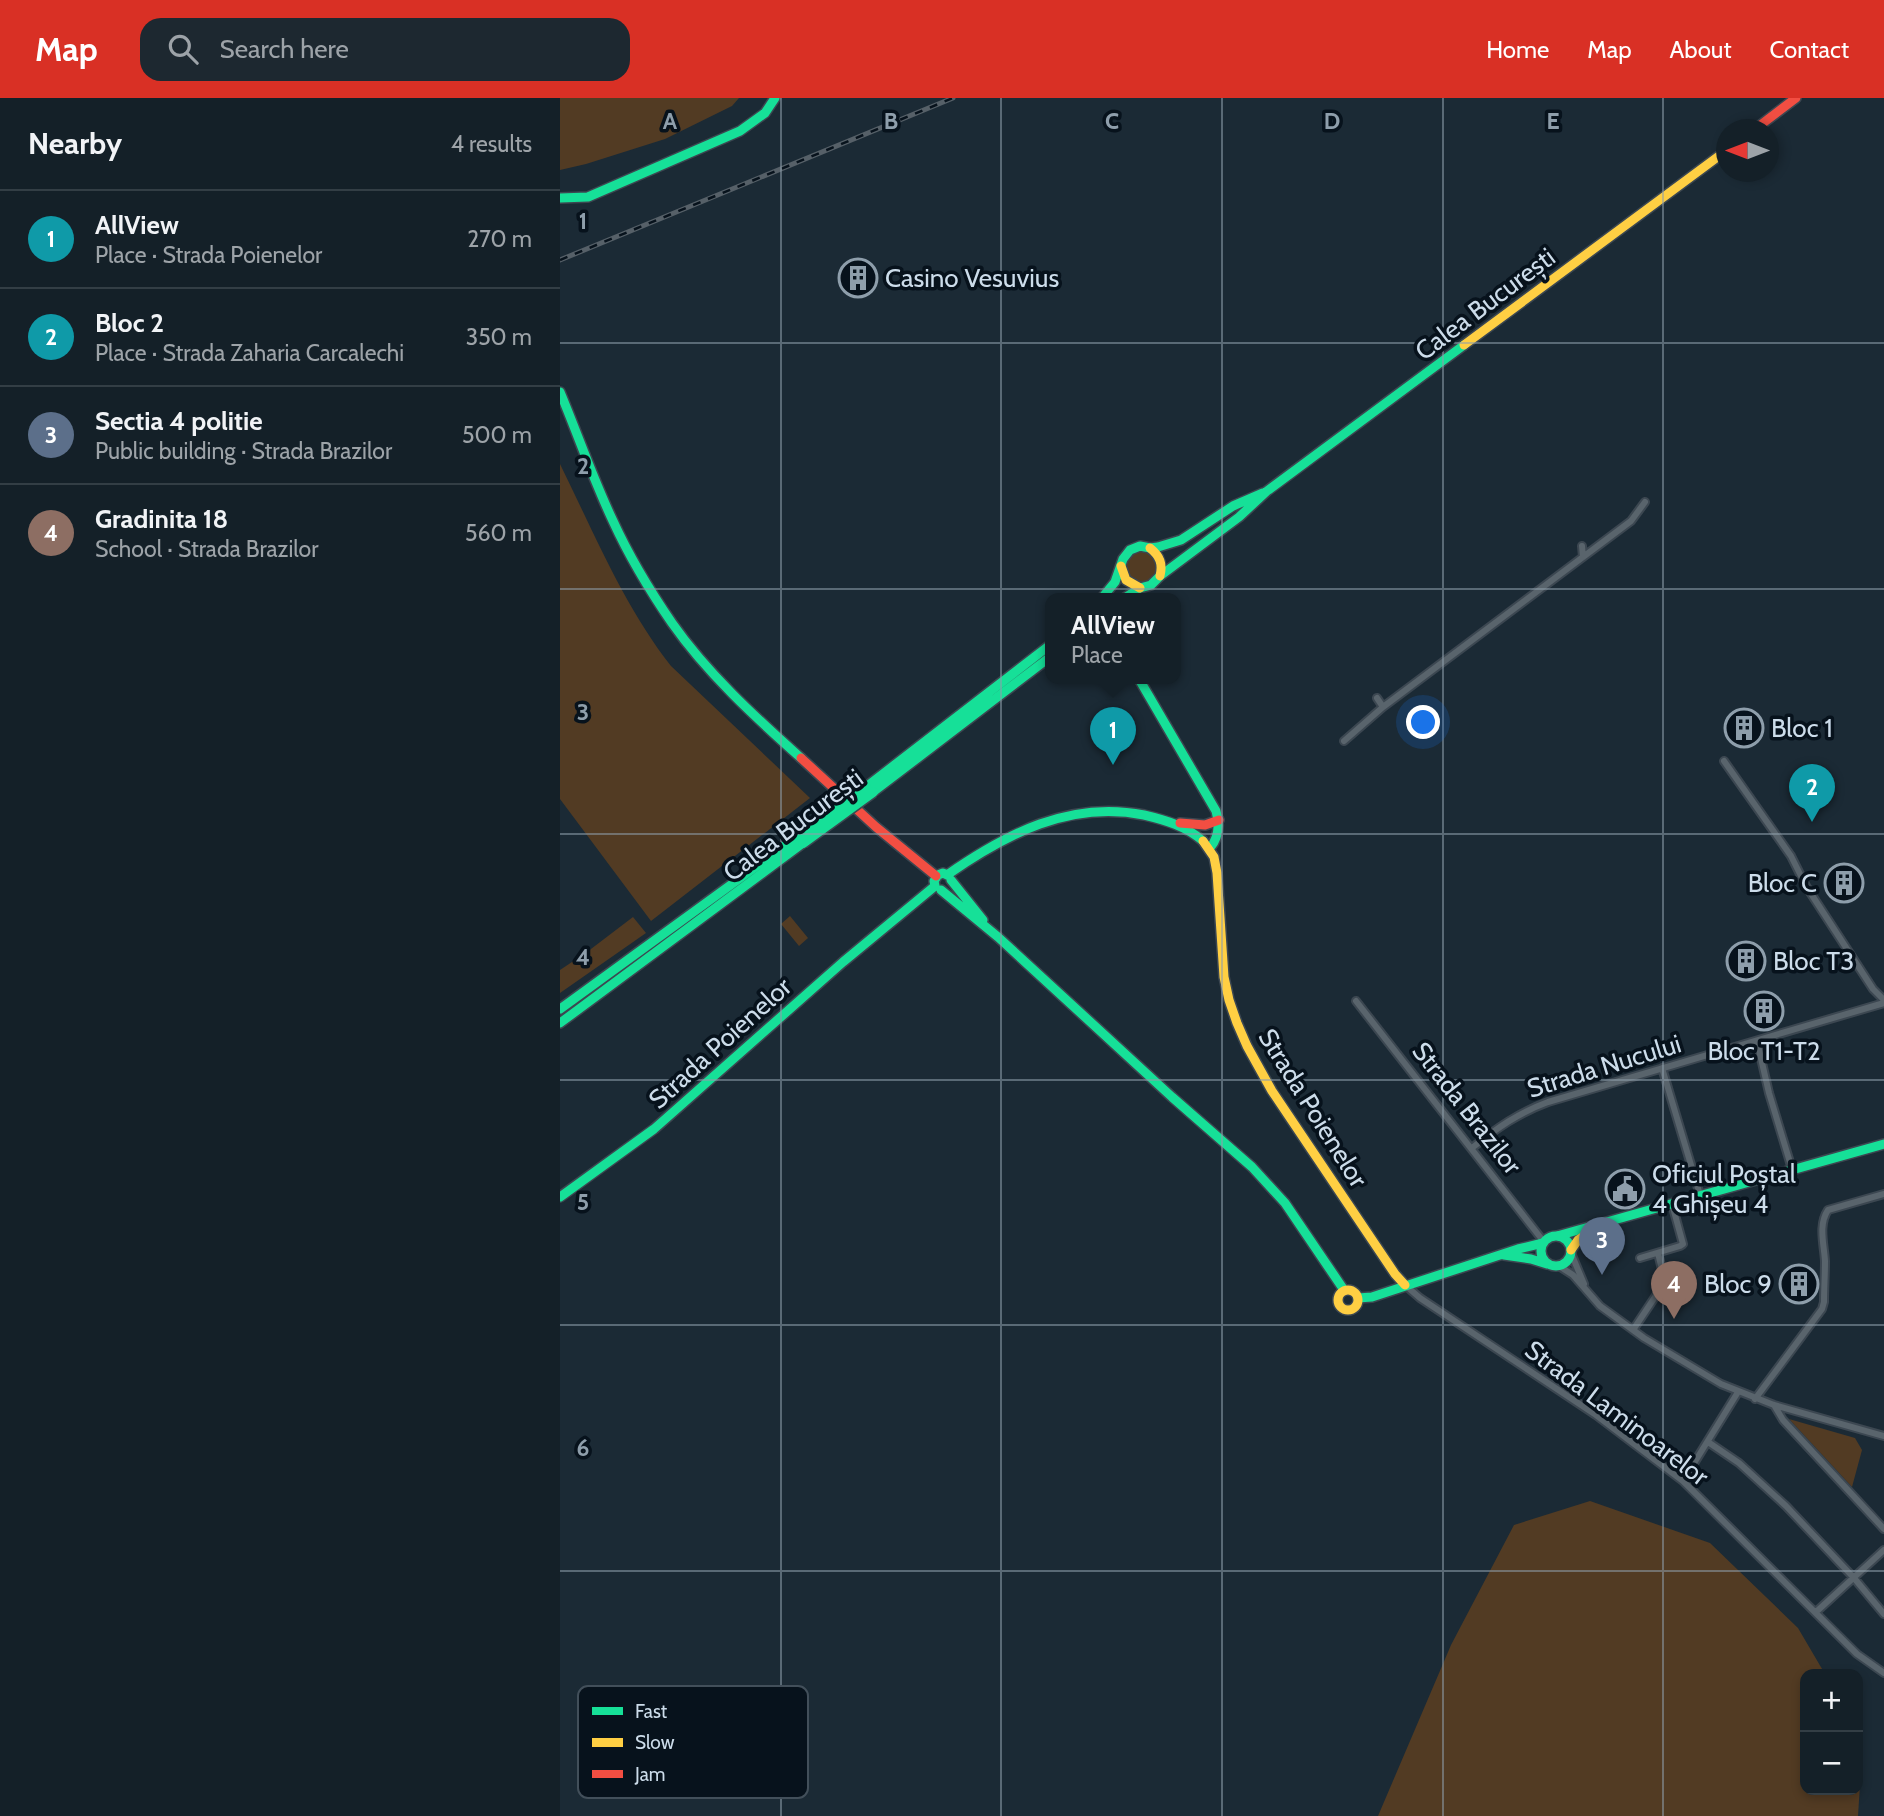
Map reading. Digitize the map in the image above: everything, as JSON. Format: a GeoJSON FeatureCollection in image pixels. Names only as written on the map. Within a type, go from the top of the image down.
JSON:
{"type":"FeatureCollection","features":[{"type":"Feature","properties":{"kind":"street"},"geometry":{"type":"LineString","coordinates":[[560,198],[588,197],[722,140],[758,121],[775,98]]}},
{"type":"Feature","properties":{"kind":"street"},"geometry":{"type":"LineString","coordinates":[[1769,119],[1797,98]]}},
{"type":"Feature","properties":{"kind":"street","name":"Calea București"},"geometry":{"type":"LineString","coordinates":[[1132,593],[1140,587],[1152,585],[1268,491],[1716,158]]}},
{"type":"Feature","properties":{"kind":"street"},"geometry":{"type":"LineString","coordinates":[[560,392],[613,521],[642,575],[679,632],[730,691],[937,884],[1252,1167],[1285,1203],[1344,1290]]}},
{"type":"Feature","properties":{"kind":"street","name":"Calea București"},"geometry":{"type":"LineString","coordinates":[[1106,593],[1115,582],[1123,559],[1130,550],[1181,540],[1233,506],[1268,491]]}},
{"type":"Feature","properties":{"kind":"street"},"geometry":{"type":"LineString","coordinates":[[1343,741],[1383,707],[1631,521],[1645,502]]}},
{"type":"Feature","properties":{"kind":"street"},"geometry":{"type":"LineString","coordinates":[[1600,533],[1601,543]]}},
{"type":"Feature","properties":{"kind":"street"},"geometry":{"type":"LineString","coordinates":[[1582,546],[1583,557]]}},
{"type":"Feature","properties":{"kind":"street"},"geometry":{"type":"LineString","coordinates":[[1150,548],[1159,557],[1162,570],[1160,576]]}},
{"type":"Feature","properties":{"kind":"street"},"geometry":{"type":"LineString","coordinates":[[1121,565],[1128,583],[1140,587]]}},
{"type":"Feature","properties":{"kind":"street","name":"Calea București"},"geometry":{"type":"LineString","coordinates":[[870,789],[1045,649]]}},
{"type":"Feature","properties":{"kind":"street","name":"Calea București"},"geometry":{"type":"LineString","coordinates":[[560,1009],[870,789],[1045,661]]}},
{"type":"Feature","properties":{"kind":"street"},"geometry":{"type":"LineString","coordinates":[[1142,684],[1219,820],[1219,834],[1210,849]]}},
{"type":"Feature","properties":{"kind":"street"},"geometry":{"type":"LineString","coordinates":[[1377,698],[1383,707]]}},
{"type":"Feature","properties":{"kind":"street"},"geometry":{"type":"LineString","coordinates":[[1724,761],[1791,856],[1806,886],[1873,989],[1884,1001]]}},
{"type":"Feature","properties":{"kind":"street","name":"Strada Poienelor"},"geometry":{"type":"LineString","coordinates":[[949,877],[993,844],[1030,826],[1077,813],[1130,812],[1175,823],[1210,849],[1217,874],[1226,993],[1236,1022],[1279,1103],[1405,1285]]}},
{"type":"Feature","properties":{"kind":"street"},"geometry":{"type":"LineString","coordinates":[[1175,823],[1205,825],[1219,820]]}},
{"type":"Feature","properties":{"kind":"street","name":"Calea București"},"geometry":{"type":"LineString","coordinates":[[560,1023],[800,839]]}},
{"type":"Feature","properties":{"kind":"street","name":"Strada Poienelor"},"geometry":{"type":"LineString","coordinates":[[560,1197],[654,1129],[843,962],[937,884],[940,874],[949,877]]}},
{"type":"Feature","properties":{"kind":"street"},"geometry":{"type":"LineString","coordinates":[[949,877],[998,937]]}},
{"type":"Feature","properties":{"kind":"street","name":"Strada Poienelor"},"geometry":{"type":"LineString","coordinates":[[937,884],[949,888],[949,877]]}},
{"type":"Feature","properties":{"kind":"street","name":"Strada Nucului"},"geometry":{"type":"LineString","coordinates":[[1472,1147],[1511,1118],[1527,1110],[1884,1001]]}},
{"type":"Feature","properties":{"kind":"street","name":"Strada Brazilor"},"geometry":{"type":"LineString","coordinates":[[1356,1002],[1544,1242]]}},
{"type":"Feature","properties":{"kind":"street"},"geometry":{"type":"LineString","coordinates":[[1757,1041],[1769,1093],[1792,1169]]}},
{"type":"Feature","properties":{"kind":"street"},"geometry":{"type":"LineString","coordinates":[[1662,1068],[1700,1195]]}},
{"type":"Feature","properties":{"kind":"street"},"geometry":{"type":"LineString","coordinates":[[1547,1264],[1542,1257],[1541,1247],[1550,1237],[1884,1144]]}},
{"type":"Feature","properties":{"kind":"street"},"geometry":{"type":"LineString","coordinates":[[1755,1399],[1822,1309],[1825,1260],[1822,1231],[1823,1218],[1828,1210],[1884,1194]]}},
{"type":"Feature","properties":{"kind":"street"},"geometry":{"type":"LineString","coordinates":[[1640,1258],[1683,1244],[1672,1204]]}},
{"type":"Feature","properties":{"kind":"street"},"geometry":{"type":"LineString","coordinates":[[1559,1266],[1567,1262],[1582,1236],[1607,1223]]}},
{"type":"Feature","properties":{"kind":"street"},"geometry":{"type":"LineString","coordinates":[[1557,1236],[1565,1239],[1587,1292]]}},
{"type":"Feature","properties":{"kind":"street"},"geometry":{"type":"LineString","coordinates":[[1358,1298],[1372,1297],[1544,1242]]}},
{"type":"Feature","properties":{"kind":"street"},"geometry":{"type":"LineString","coordinates":[[1633,1330],[1665,1282],[1658,1253]]}},
{"type":"Feature","properties":{"kind":"street"},"geometry":{"type":"LineString","coordinates":[[1502,1255],[1559,1266],[1573,1275],[1600,1306],[1633,1330],[1701,1373],[1738,1392],[1884,1436]]}},
{"type":"Feature","properties":{"kind":"street","name":"Strada Laminoarelor"},"geometry":{"type":"LineString","coordinates":[[1405,1285],[1596,1415],[1683,1480],[1857,1654],[1884,1673]]}},
{"type":"Feature","properties":{"kind":"street"},"geometry":{"type":"LineString","coordinates":[[1344,1290],[1353,1291],[1358,1298],[1355,1307],[1350,1310],[1343,1309],[1337,1299],[1344,1290]]}},
{"type":"Feature","properties":{"kind":"street"},"geometry":{"type":"LineString","coordinates":[[1683,1480],[1738,1392]]}},
{"type":"Feature","properties":{"kind":"street"},"geometry":{"type":"LineString","coordinates":[[1774,1405],[1783,1420],[1884,1529]]}},
{"type":"Feature","properties":{"kind":"street"},"geometry":{"type":"LineString","coordinates":[[1708,1442],[1740,1463],[1761,1482],[1854,1578],[1884,1614]]}},
{"type":"Feature","properties":{"kind":"street"},"geometry":{"type":"LineString","coordinates":[[1816,1612],[1884,1550]]}},
{"type":"Feature","properties":{"kind":"shaded area"},"geometry":{"type":"Polygon","coordinates":[[[560,98],[739,98],[732,106],[665,139],[560,170],[560,98]]]}},
{"type":"Feature","properties":{"kind":"shaded area"},"geometry":{"type":"Polygon","coordinates":[[[560,464],[624,594],[671,666],[810,798],[651,921],[560,799],[560,464]]]}},
{"type":"Feature","properties":{"kind":"shaded area"},"geometry":{"type":"Polygon","coordinates":[[[1141,551],[1152,556],[1157,567],[1152,578],[1141,583],[1130,578],[1125,567],[1130,556],[1141,551]]]}},
{"type":"Feature","properties":{"kind":"shaded area"},"geometry":{"type":"Polygon","coordinates":[[[790,916],[808,938],[799,946],[781,924],[790,916]]]}},
{"type":"Feature","properties":{"kind":"shaded area"},"geometry":{"type":"Polygon","coordinates":[[[633,917],[646,933],[560,993],[560,970],[633,917]]]}},
{"type":"Feature","properties":{"kind":"shaded area"},"geometry":{"type":"Polygon","coordinates":[[[1789,1419],[1855,1438],[1862,1450],[1852,1487],[1789,1419]]]}},
{"type":"Feature","properties":{"kind":"shaded area"},"geometry":{"type":"Polygon","coordinates":[[[1590,1501],[1710,1543],[1798,1628],[1822,1669],[1800,1669],[1800,1795],[1859,1795],[1858,1816],[1378,1816],[1451,1645],[1514,1525],[1590,1501]]]}},
{"type":"Feature","properties":{"kind":"railway"},"geometry":{"type":"LineString","coordinates":[[560,260],[953,98]]}},
{"type":"Feature","properties":{"kind":"traffic: fast"},"geometry":{"type":"LineString","coordinates":[[560,198],[588,197],[740,131],[765,113],[775,98]]}},
{"type":"Feature","properties":{"kind":"traffic: fast"},"geometry":{"type":"LineString","coordinates":[[1132,593],[1151,585],[1239,517],[1267,491],[1464,345]]}},
{"type":"Feature","properties":{"kind":"traffic: fast"},"geometry":{"type":"LineString","coordinates":[[560,392],[613,521],[664,611],[716,677],[801,758]]}},
{"type":"Feature","properties":{"kind":"traffic: fast"},"geometry":{"type":"LineString","coordinates":[[1106,593],[1115,582],[1123,559],[1130,550],[1140,546],[1158,547],[1181,540],[1233,506],[1263,493]]}},
{"type":"Feature","properties":{"kind":"traffic: fast"},"geometry":{"type":"LineString","coordinates":[[866,787],[1045,649]]}},
{"type":"Feature","properties":{"kind":"traffic: fast"},"geometry":{"type":"LineString","coordinates":[[873,792],[1045,661]]}},
{"type":"Feature","properties":{"kind":"traffic: fast"},"geometry":{"type":"LineString","coordinates":[[1142,684],[1216,811],[1218,831],[1210,848]]}},
{"type":"Feature","properties":{"kind":"traffic: fast"},"geometry":{"type":"LineString","coordinates":[[798,836],[866,787]]}},
{"type":"Feature","properties":{"kind":"traffic: fast"},"geometry":{"type":"LineString","coordinates":[[803,843],[873,792]]}},
{"type":"Feature","properties":{"kind":"traffic: fast"},"geometry":{"type":"LineString","coordinates":[[560,1197],[654,1129],[843,962],[935,886],[934,881],[938,875],[947,875],[992,846],[1040,824],[1090,812],[1117,812],[1152,817],[1182,828],[1203,841]]}},
{"type":"Feature","properties":{"kind":"traffic: fast"},"geometry":{"type":"LineString","coordinates":[[560,1009],[798,836]]}},
{"type":"Feature","properties":{"kind":"traffic: fast"},"geometry":{"type":"LineString","coordinates":[[560,1023],[803,843]]}},
{"type":"Feature","properties":{"kind":"traffic: fast"},"geometry":{"type":"LineString","coordinates":[[951,880],[983,920]]}},
{"type":"Feature","properties":{"kind":"traffic: fast"},"geometry":{"type":"LineString","coordinates":[[941,890],[998,937],[1252,1167],[1285,1203],[1344,1290]]}},
{"type":"Feature","properties":{"kind":"traffic: fast"},"geometry":{"type":"LineString","coordinates":[[1557,1236],[1884,1144]]}},
{"type":"Feature","properties":{"kind":"traffic: fast"},"geometry":{"type":"LineString","coordinates":[[1556,1236],[1567,1240],[1571,1251],[1567,1262],[1556,1266],[1545,1262],[1541,1251],[1545,1240],[1556,1236]]}},
{"type":"Feature","properties":{"kind":"traffic: fast"},"geometry":{"type":"LineString","coordinates":[[1358,1298],[1372,1297],[1543,1243]]}},
{"type":"Feature","properties":{"kind":"traffic: fast"},"geometry":{"type":"LineString","coordinates":[[1504,1255],[1547,1264]]}},
{"type":"Feature","properties":{"kind":"traffic: slow"},"geometry":{"type":"LineString","coordinates":[[1464,345],[1716,158]]}},
{"type":"Feature","properties":{"kind":"traffic: slow"},"geometry":{"type":"LineString","coordinates":[[1150,548],[1160,560],[1160,576]]}},
{"type":"Feature","properties":{"kind":"traffic: slow"},"geometry":{"type":"LineString","coordinates":[[1121,566],[1126,580],[1140,588]]}},
{"type":"Feature","properties":{"kind":"traffic: slow"},"geometry":{"type":"LineString","coordinates":[[1203,841],[1214,857],[1217,873],[1224,977],[1229,1000],[1247,1046],[1272,1091],[1405,1285]]}},
{"type":"Feature","properties":{"kind":"traffic: slow"},"geometry":{"type":"LineString","coordinates":[[1571,1250],[1578,1240],[1593,1230]]}},
{"type":"Feature","properties":{"kind":"traffic: slow"},"geometry":{"type":"LineString","coordinates":[[1344,1290],[1352,1290],[1358,1300],[1352,1310],[1344,1310],[1338,1304],[1338,1296],[1344,1290]]}},
{"type":"Feature","properties":{"kind":"traffic: jam"},"geometry":{"type":"LineString","coordinates":[[1768,119],[1796,98]]}},
{"type":"Feature","properties":{"kind":"traffic: jam"},"geometry":{"type":"LineString","coordinates":[[801,758],[876,827],[936,876]]}},
{"type":"Feature","properties":{"kind":"traffic: jam"},"geometry":{"type":"LineString","coordinates":[[1180,823],[1205,825],[1219,820]]}},
{"type":"Feature","properties":{"kind":"place","name":"Casino Vesuvius"},"geometry":{"type":"Point","coordinates":[858,278]}},
{"type":"Feature","properties":{"kind":"place","name":"Bloc 1"},"geometry":{"type":"Point","coordinates":[1744,728]}},
{"type":"Feature","properties":{"kind":"place","name":"AllView"},"geometry":{"type":"Point","coordinates":[1113,765]}},
{"type":"Feature","properties":{"kind":"place","name":"Bloc 2"},"geometry":{"type":"Point","coordinates":[1812,822]}},
{"type":"Feature","properties":{"kind":"place","name":"Bloc C"},"geometry":{"type":"Point","coordinates":[1844,883]}},
{"type":"Feature","properties":{"kind":"place","name":"Bloc T3"},"geometry":{"type":"Point","coordinates":[1746,961]}},
{"type":"Feature","properties":{"kind":"place","name":"Bloc T1-T2"},"geometry":{"type":"Point","coordinates":[1764,1011]}},
{"type":"Feature","properties":{"kind":"place","name":"Oficiul Poștal 4 Ghișeu 4"},"geometry":{"type":"Point","coordinates":[1625,1189]}},
{"type":"Feature","properties":{"kind":"place","name":"Sectia 4 politie"},"geometry":{"type":"Point","coordinates":[1602,1275]}},
{"type":"Feature","properties":{"kind":"place","name":"Bloc 9"},"geometry":{"type":"Point","coordinates":[1799,1284]}},
{"type":"Feature","properties":{"kind":"place","name":"Gradinita 18"},"geometry":{"type":"Point","coordinates":[1674,1319]}}]}
